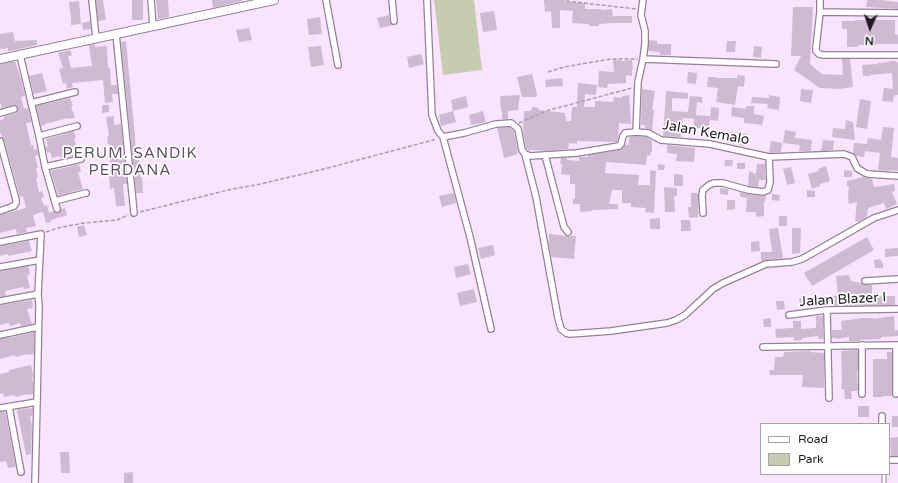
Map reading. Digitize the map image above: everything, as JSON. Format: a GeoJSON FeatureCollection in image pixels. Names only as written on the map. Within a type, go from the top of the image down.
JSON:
{"type":"FeatureCollection","features":[{"type":"Feature","properties":{"kind":"main road"},"geometry":{"type":"LineString","coordinates":[[0,59],[274,0]]}},
{"type":"Feature","properties":{"kind":"street"},"geometry":{"type":"LineString","coordinates":[[92,0],[96,38]]}},
{"type":"Feature","properties":{"kind":"street"},"geometry":{"type":"LineString","coordinates":[[151,0],[153,26]]}},
{"type":"Feature","properties":{"kind":"street"},"geometry":{"type":"LineString","coordinates":[[326,0],[338,65]]}},
{"type":"Feature","properties":{"kind":"street"},"geometry":{"type":"LineString","coordinates":[[392,0],[394,21]]}},
{"type":"Feature","properties":{"kind":"street"},"geometry":{"type":"LineString","coordinates":[[427,0],[432,115],[438,131],[443,137],[470,237],[491,329]]}},
{"type":"Feature","properties":{"kind":"street"},"geometry":{"type":"LineString","coordinates":[[525,154],[530,156],[577,153],[619,146],[625,133],[636,132],[639,76],[646,38],[642,20],[643,0]]}},
{"type":"Feature","properties":{"kind":"street"},"geometry":{"type":"LineString","coordinates":[[820,0],[816,49],[819,54],[898,55]]}},
{"type":"Feature","properties":{"kind":"street"},"geometry":{"type":"LineString","coordinates":[[820,12],[898,13]]}},
{"type":"Feature","properties":{"kind":"street"},"geometry":{"type":"LineString","coordinates":[[116,34],[134,213]]}},
{"type":"Feature","properties":{"kind":"street"},"geometry":{"type":"LineString","coordinates":[[20,55],[45,167],[57,208]]}},
{"type":"Feature","properties":{"kind":"street"},"geometry":{"type":"LineString","coordinates":[[643,59],[776,64]]}},
{"type":"Feature","properties":{"kind":"street"},"geometry":{"type":"LineString","coordinates":[[31,103],[75,92]]}},
{"type":"Feature","properties":{"kind":"street"},"geometry":{"type":"LineString","coordinates":[[0,113],[14,109]]}},
{"type":"Feature","properties":{"kind":"street"},"geometry":{"type":"LineString","coordinates":[[443,137],[509,122],[518,129],[522,150],[525,154],[536,197],[558,318],[561,329],[570,334],[611,331],[667,323],[676,320],[685,315],[713,289],[723,283],[766,264],[792,262],[802,259],[874,218],[898,210]]}},
{"type":"Feature","properties":{"kind":"street"},"geometry":{"type":"LineString","coordinates":[[39,136],[77,126]]}},
{"type":"Feature","properties":{"kind":"street","name":"Jalan Kemalo"},"geometry":{"type":"LineString","coordinates":[[636,132],[648,133],[658,139],[663,140],[710,144],[769,157],[844,154],[852,157],[857,168],[865,173],[898,176]]}},
{"type":"Feature","properties":{"kind":"street"},"geometry":{"type":"LineString","coordinates":[[0,141],[16,200],[14,206],[2,210]]}},
{"type":"Feature","properties":{"kind":"street"},"geometry":{"type":"LineString","coordinates":[[545,155],[564,226],[568,232]]}},
{"type":"Feature","properties":{"kind":"street"},"geometry":{"type":"LineString","coordinates":[[703,213],[703,190],[714,183],[723,183],[748,190],[763,192],[768,190],[770,182],[769,157]]}},
{"type":"Feature","properties":{"kind":"street"},"geometry":{"type":"LineString","coordinates":[[45,167],[81,159]]}},
{"type":"Feature","properties":{"kind":"street"},"geometry":{"type":"LineString","coordinates":[[55,201],[86,192]]}},
{"type":"Feature","properties":{"kind":"street"},"geometry":{"type":"LineString","coordinates":[[0,242],[41,234],[38,294],[35,483]]}},
{"type":"Feature","properties":{"kind":"street"},"geometry":{"type":"LineString","coordinates":[[0,267],[40,260]]}},
{"type":"Feature","properties":{"kind":"street"},"geometry":{"type":"LineString","coordinates":[[865,281],[898,279]]}},
{"type":"Feature","properties":{"kind":"street"},"geometry":{"type":"LineString","coordinates":[[0,302],[38,294]]}},
{"type":"Feature","properties":{"kind":"street","name":"Jalan Blazer I"},"geometry":{"type":"LineString","coordinates":[[789,315],[826,310],[898,309]]}},
{"type":"Feature","properties":{"kind":"street"},"geometry":{"type":"LineString","coordinates":[[826,310],[829,398]]}},
{"type":"Feature","properties":{"kind":"street"},"geometry":{"type":"LineString","coordinates":[[0,335],[38,327]]}},
{"type":"Feature","properties":{"kind":"street"},"geometry":{"type":"LineString","coordinates":[[862,345],[862,394]]}},
{"type":"Feature","properties":{"kind":"street"},"geometry":{"type":"LineString","coordinates":[[763,347],[897,345],[896,394]]}},
{"type":"Feature","properties":{"kind":"street"},"geometry":{"type":"LineString","coordinates":[[0,408],[37,402]]}},
{"type":"Feature","properties":{"kind":"street"},"geometry":{"type":"LineString","coordinates":[[9,406],[21,472]]}},
{"type":"Feature","properties":{"kind":"street"},"geometry":{"type":"LineString","coordinates":[[882,416],[882,423]]}},
{"type":"Feature","properties":{"kind":"path"},"geometry":{"type":"LineString","coordinates":[[566,1],[642,9]]}},
{"type":"Feature","properties":{"kind":"path"},"geometry":{"type":"LineString","coordinates":[[548,72],[564,67],[611,59],[643,59]]}},
{"type":"Feature","properties":{"kind":"path"},"geometry":{"type":"LineString","coordinates":[[514,125],[546,111],[638,86]]}},
{"type":"Feature","properties":{"kind":"path"},"geometry":{"type":"LineString","coordinates":[[41,234],[58,228],[84,223],[117,220],[134,213],[317,170],[443,137]]}},
{"type":"Feature","properties":{"kind":"green space"},"geometry":{"type":"Polygon","coordinates":[[[434,0],[474,0],[482,70],[443,75],[434,0]]]}},
{"type":"Feature","properties":{"kind":"building"},"geometry":{"type":"Polygon","coordinates":[[[96,0],[103,0],[106,20],[98,21],[96,0]]]}},
{"type":"Feature","properties":{"kind":"building"},"geometry":{"type":"Polygon","coordinates":[[[132,0],[143,0],[143,20],[132,20],[132,0]]]}},
{"type":"Feature","properties":{"kind":"building"},"geometry":{"type":"Polygon","coordinates":[[[156,0],[168,0],[169,17],[158,19],[156,0]]]}},
{"type":"Feature","properties":{"kind":"building"},"geometry":{"type":"Polygon","coordinates":[[[212,0],[242,0],[242,1],[213,8],[212,0]]]}},
{"type":"Feature","properties":{"kind":"building"},"geometry":{"type":"Polygon","coordinates":[[[544,0],[565,0],[566,2],[585,3],[585,9],[612,9],[613,16],[632,16],[632,23],[613,23],[599,24],[599,26],[589,26],[589,24],[572,23],[573,11],[560,10],[560,28],[552,28],[551,11],[545,12],[544,0]]]}},
{"type":"Feature","properties":{"kind":"building"},"geometry":{"type":"Polygon","coordinates":[[[867,0],[898,2],[898,9],[866,7],[867,0]]]}},
{"type":"Feature","properties":{"kind":"building"},"geometry":{"type":"Polygon","coordinates":[[[79,1],[81,24],[71,25],[69,2],[79,1]]]}},
{"type":"Feature","properties":{"kind":"building"},"geometry":{"type":"Polygon","coordinates":[[[793,7],[813,7],[810,64],[822,74],[843,75],[842,59],[850,59],[853,87],[840,89],[820,88],[794,70],[801,56],[791,56],[793,7]]]}},
{"type":"Feature","properties":{"kind":"building"},"geometry":{"type":"Polygon","coordinates":[[[494,11],[497,30],[483,32],[480,13],[494,11]]]}},
{"type":"Feature","properties":{"kind":"building"},"geometry":{"type":"Polygon","coordinates":[[[389,15],[390,23],[394,25],[380,28],[377,18],[389,15]]]}},
{"type":"Feature","properties":{"kind":"building"},"geometry":{"type":"Polygon","coordinates":[[[320,17],[322,34],[309,35],[307,19],[320,17]]]}},
{"type":"Feature","properties":{"kind":"building"},"geometry":{"type":"Polygon","coordinates":[[[895,20],[895,34],[898,35],[898,44],[858,45],[858,47],[847,47],[847,29],[842,29],[842,21],[895,20]]]}},
{"type":"Feature","properties":{"kind":"building"},"geometry":{"type":"Polygon","coordinates":[[[90,21],[91,29],[83,30],[82,23],[90,21]]]}},
{"type":"Feature","properties":{"kind":"building"},"geometry":{"type":"Polygon","coordinates":[[[249,28],[252,40],[239,42],[236,30],[249,28]]]}},
{"type":"Feature","properties":{"kind":"building"},"geometry":{"type":"Polygon","coordinates":[[[13,32],[15,41],[37,40],[37,45],[11,51],[8,51],[8,48],[0,49],[0,34],[13,32]]]}},
{"type":"Feature","properties":{"kind":"building"},"geometry":{"type":"Polygon","coordinates":[[[649,40],[657,41],[657,44],[671,44],[671,55],[660,55],[660,52],[648,51],[649,40]]]}},
{"type":"Feature","properties":{"kind":"building"},"geometry":{"type":"Polygon","coordinates":[[[126,41],[136,157],[139,157],[140,177],[142,177],[143,193],[136,193],[121,42],[126,41]]]}},
{"type":"Feature","properties":{"kind":"building"},"geometry":{"type":"Polygon","coordinates":[[[727,41],[736,41],[735,52],[726,52],[727,41]]]}},
{"type":"Feature","properties":{"kind":"building"},"geometry":{"type":"Polygon","coordinates":[[[95,44],[95,47],[107,46],[108,68],[110,68],[111,85],[117,85],[118,94],[112,94],[113,102],[105,103],[103,80],[72,83],[73,87],[67,89],[66,83],[63,84],[59,69],[63,68],[58,53],[70,50],[72,55],[68,57],[71,68],[92,66],[89,45],[95,44]]]}},
{"type":"Feature","properties":{"kind":"building"},"geometry":{"type":"Polygon","coordinates":[[[321,46],[324,65],[311,67],[308,47],[321,46]]]}},
{"type":"Feature","properties":{"kind":"building"},"geometry":{"type":"Polygon","coordinates":[[[754,46],[762,47],[761,58],[753,57],[754,46]]]}},
{"type":"Feature","properties":{"kind":"building"},"geometry":{"type":"Polygon","coordinates":[[[421,54],[424,64],[409,68],[407,57],[421,54]]]}},
{"type":"Feature","properties":{"kind":"building"},"geometry":{"type":"Polygon","coordinates":[[[613,60],[632,60],[632,76],[626,75],[626,83],[608,84],[607,88],[598,87],[599,71],[614,72],[613,60]]]}},
{"type":"Feature","properties":{"kind":"building"},"geometry":{"type":"Polygon","coordinates":[[[15,61],[25,96],[21,97],[24,109],[28,108],[31,122],[26,123],[31,145],[33,145],[34,150],[37,149],[38,155],[35,156],[38,168],[36,168],[38,178],[36,178],[39,192],[42,191],[44,197],[41,198],[44,206],[47,205],[49,213],[54,211],[58,213],[61,209],[65,208],[67,215],[46,223],[43,212],[33,215],[36,226],[26,228],[27,232],[17,234],[16,229],[0,233],[0,215],[26,208],[23,196],[20,197],[4,140],[0,132],[0,120],[4,119],[4,116],[16,113],[18,110],[17,106],[15,105],[2,108],[0,102],[0,64],[15,61]]]}},
{"type":"Feature","properties":{"kind":"building"},"geometry":{"type":"Polygon","coordinates":[[[896,61],[896,63],[898,62],[898,95],[894,95],[893,102],[882,101],[884,88],[893,89],[892,73],[863,76],[862,65],[878,64],[896,61]]]}},
{"type":"Feature","properties":{"kind":"building"},"geometry":{"type":"Polygon","coordinates":[[[688,72],[697,73],[696,84],[687,83],[688,72]]]}},
{"type":"Feature","properties":{"kind":"building"},"geometry":{"type":"Polygon","coordinates":[[[42,73],[47,91],[34,94],[29,76],[42,73]]]}},
{"type":"Feature","properties":{"kind":"building"},"geometry":{"type":"Polygon","coordinates":[[[532,74],[537,94],[536,97],[522,97],[517,77],[532,74]]]}},
{"type":"Feature","properties":{"kind":"building"},"geometry":{"type":"Polygon","coordinates":[[[737,75],[745,76],[744,87],[738,86],[735,105],[716,102],[718,88],[707,87],[708,77],[737,78],[737,75]]]}},
{"type":"Feature","properties":{"kind":"building"},"geometry":{"type":"Polygon","coordinates":[[[562,78],[563,86],[546,87],[545,80],[562,78]]]}},
{"type":"Feature","properties":{"kind":"building"},"geometry":{"type":"Polygon","coordinates":[[[578,83],[597,85],[596,95],[585,94],[584,107],[595,107],[595,101],[613,102],[614,97],[622,98],[622,96],[629,95],[631,124],[619,123],[617,142],[577,141],[577,144],[569,143],[568,149],[549,151],[528,150],[526,148],[523,131],[524,111],[531,111],[532,107],[539,108],[538,110],[565,113],[566,121],[571,121],[572,107],[577,107],[578,83]]]}},
{"type":"Feature","properties":{"kind":"building"},"geometry":{"type":"Polygon","coordinates":[[[642,89],[655,91],[652,110],[654,110],[652,131],[645,128],[645,125],[641,125],[642,89]]]}},
{"type":"Feature","properties":{"kind":"building"},"geometry":{"type":"Polygon","coordinates":[[[801,89],[813,90],[811,103],[800,101],[801,89]]]}},
{"type":"Feature","properties":{"kind":"building"},"geometry":{"type":"Polygon","coordinates":[[[666,91],[688,93],[688,99],[672,98],[672,111],[688,112],[690,96],[702,97],[702,103],[697,102],[696,115],[710,116],[709,129],[706,129],[748,134],[747,146],[739,145],[739,141],[705,138],[705,128],[693,128],[694,119],[683,118],[681,137],[663,136],[666,91]]]}},
{"type":"Feature","properties":{"kind":"building"},"geometry":{"type":"Polygon","coordinates":[[[520,95],[518,110],[508,111],[508,119],[502,119],[500,96],[520,95]]]}},
{"type":"Feature","properties":{"kind":"building"},"geometry":{"type":"Polygon","coordinates":[[[769,95],[780,97],[779,110],[767,108],[768,104],[751,103],[752,97],[769,98],[769,95]]]}},
{"type":"Feature","properties":{"kind":"building"},"geometry":{"type":"Polygon","coordinates":[[[466,96],[468,107],[453,111],[451,100],[466,96]]]}},
{"type":"Feature","properties":{"kind":"building"},"geometry":{"type":"Polygon","coordinates":[[[70,98],[75,118],[68,118],[41,126],[36,106],[70,98]]]}},
{"type":"Feature","properties":{"kind":"building"},"geometry":{"type":"Polygon","coordinates":[[[860,99],[871,101],[867,129],[856,127],[860,99]]]}},
{"type":"Feature","properties":{"kind":"building"},"geometry":{"type":"Polygon","coordinates":[[[102,105],[109,105],[109,112],[102,113],[102,105]]]}},
{"type":"Feature","properties":{"kind":"building"},"geometry":{"type":"Polygon","coordinates":[[[746,106],[754,106],[754,114],[764,116],[762,125],[744,123],[744,118],[731,116],[732,107],[746,109],[746,106]]]}},
{"type":"Feature","properties":{"kind":"building"},"geometry":{"type":"Polygon","coordinates":[[[711,107],[719,108],[718,121],[710,120],[711,107]]]}},
{"type":"Feature","properties":{"kind":"building"},"geometry":{"type":"Polygon","coordinates":[[[453,111],[456,122],[441,126],[439,115],[453,111]]]}},
{"type":"Feature","properties":{"kind":"building"},"geometry":{"type":"Polygon","coordinates":[[[483,111],[486,122],[471,125],[469,115],[483,111]]]}},
{"type":"Feature","properties":{"kind":"building"},"geometry":{"type":"Polygon","coordinates":[[[114,116],[114,125],[121,124],[127,184],[123,184],[125,206],[116,206],[114,188],[110,189],[110,155],[107,137],[109,136],[106,117],[114,116]]]}},
{"type":"Feature","properties":{"kind":"building"},"geometry":{"type":"Polygon","coordinates":[[[846,120],[853,122],[855,140],[832,137],[833,128],[845,129],[846,120]]]}},
{"type":"Feature","properties":{"kind":"building"},"geometry":{"type":"Polygon","coordinates":[[[510,127],[514,131],[518,154],[504,158],[497,128],[510,127]]]}},
{"type":"Feature","properties":{"kind":"building"},"geometry":{"type":"Polygon","coordinates":[[[883,127],[894,128],[891,157],[898,158],[898,171],[878,170],[880,153],[865,151],[864,157],[856,156],[853,153],[854,143],[867,144],[868,138],[881,140],[883,127]]]}},
{"type":"Feature","properties":{"kind":"building"},"geometry":{"type":"Polygon","coordinates":[[[785,130],[796,132],[795,138],[812,140],[811,151],[799,151],[800,145],[783,143],[785,130]]]}},
{"type":"Feature","properties":{"kind":"building"},"geometry":{"type":"Polygon","coordinates":[[[74,131],[76,138],[74,139],[79,154],[69,157],[69,155],[60,158],[60,156],[52,158],[50,152],[47,153],[45,147],[48,146],[46,139],[74,131]]]}},
{"type":"Feature","properties":{"kind":"building"},"geometry":{"type":"Polygon","coordinates":[[[629,137],[647,137],[652,141],[652,152],[650,156],[647,155],[646,165],[606,162],[605,173],[639,175],[638,185],[650,185],[650,170],[656,171],[654,213],[645,212],[646,208],[631,207],[631,203],[622,203],[622,190],[612,190],[609,204],[618,204],[618,209],[580,212],[580,204],[573,204],[573,199],[575,199],[575,184],[570,184],[570,175],[561,174],[561,158],[579,161],[579,157],[588,157],[588,155],[620,150],[625,145],[631,144],[629,144],[629,137]]]}},
{"type":"Feature","properties":{"kind":"building"},"geometry":{"type":"Polygon","coordinates":[[[823,140],[834,141],[833,150],[821,151],[823,140]]]}},
{"type":"Feature","properties":{"kind":"building"},"geometry":{"type":"Polygon","coordinates":[[[771,141],[782,143],[781,152],[769,153],[771,141]]]}},
{"type":"Feature","properties":{"kind":"building"},"geometry":{"type":"Polygon","coordinates":[[[667,145],[695,148],[694,162],[676,161],[677,154],[667,153],[667,145]]]}},
{"type":"Feature","properties":{"kind":"building"},"geometry":{"type":"Polygon","coordinates":[[[725,160],[733,160],[732,166],[724,166],[725,160]]]}},
{"type":"Feature","properties":{"kind":"building"},"geometry":{"type":"Polygon","coordinates":[[[737,163],[745,163],[745,169],[737,169],[737,163]]]}},
{"type":"Feature","properties":{"kind":"building"},"geometry":{"type":"Polygon","coordinates":[[[79,164],[81,172],[78,172],[83,189],[58,196],[51,171],[79,164]]]}},
{"type":"Feature","properties":{"kind":"building"},"geometry":{"type":"Polygon","coordinates":[[[658,164],[665,165],[664,170],[658,170],[658,164]]]}},
{"type":"Feature","properties":{"kind":"building"},"geometry":{"type":"Polygon","coordinates":[[[757,164],[765,164],[766,180],[759,180],[758,187],[748,186],[749,171],[756,174],[757,164]]]}},
{"type":"Feature","properties":{"kind":"building"},"geometry":{"type":"Polygon","coordinates":[[[826,166],[830,181],[820,184],[820,186],[812,189],[808,174],[819,171],[818,169],[826,166]]]}},
{"type":"Feature","properties":{"kind":"building"},"geometry":{"type":"Polygon","coordinates":[[[791,167],[795,183],[787,185],[783,169],[791,167]]]}},
{"type":"Feature","properties":{"kind":"building"},"geometry":{"type":"Polygon","coordinates":[[[844,170],[852,171],[852,177],[844,177],[844,170]]]}},
{"type":"Feature","properties":{"kind":"building"},"geometry":{"type":"Polygon","coordinates":[[[674,174],[683,175],[683,186],[674,186],[674,174]]]}},
{"type":"Feature","properties":{"kind":"building"},"geometry":{"type":"Polygon","coordinates":[[[863,177],[872,179],[874,187],[894,184],[895,191],[892,192],[897,204],[886,209],[884,203],[868,208],[867,217],[859,222],[855,221],[857,202],[849,204],[849,186],[847,186],[847,181],[863,177]]]}},
{"type":"Feature","properties":{"kind":"building"},"geometry":{"type":"Polygon","coordinates":[[[664,187],[677,188],[677,196],[674,196],[675,212],[665,212],[664,187]]]}},
{"type":"Feature","properties":{"kind":"building"},"geometry":{"type":"Polygon","coordinates":[[[720,188],[728,189],[728,195],[720,194],[720,188]]]}},
{"type":"Feature","properties":{"kind":"building"},"geometry":{"type":"Polygon","coordinates":[[[807,190],[815,191],[815,197],[807,197],[807,190]]]}},
{"type":"Feature","properties":{"kind":"building"},"geometry":{"type":"Polygon","coordinates":[[[740,192],[766,196],[764,202],[764,216],[756,217],[756,212],[746,212],[747,198],[740,197],[740,192]]]}},
{"type":"Feature","properties":{"kind":"building"},"geometry":{"type":"Polygon","coordinates":[[[454,193],[456,203],[442,207],[439,196],[454,193]]]}},
{"type":"Feature","properties":{"kind":"building"},"geometry":{"type":"Polygon","coordinates":[[[691,193],[698,193],[698,217],[689,218],[688,207],[691,207],[691,193]]]}},
{"type":"Feature","properties":{"kind":"building"},"geometry":{"type":"Polygon","coordinates":[[[772,194],[780,195],[779,201],[772,200],[772,194]]]}},
{"type":"Feature","properties":{"kind":"building"},"geometry":{"type":"Polygon","coordinates":[[[727,200],[735,200],[735,209],[727,210],[727,200]]]}},
{"type":"Feature","properties":{"kind":"building"},"geometry":{"type":"Polygon","coordinates":[[[779,216],[787,216],[787,226],[779,226],[779,216]]]}},
{"type":"Feature","properties":{"kind":"building"},"geometry":{"type":"Polygon","coordinates":[[[660,218],[660,229],[650,229],[650,219],[660,218]]]}},
{"type":"Feature","properties":{"kind":"building"},"geometry":{"type":"Polygon","coordinates":[[[681,220],[690,220],[691,231],[681,231],[681,220]]]}},
{"type":"Feature","properties":{"kind":"building"},"geometry":{"type":"Polygon","coordinates":[[[84,225],[87,235],[79,237],[77,227],[84,225]]]}},
{"type":"Feature","properties":{"kind":"building"},"geometry":{"type":"Polygon","coordinates":[[[778,228],[783,258],[761,261],[761,252],[772,252],[769,229],[778,228]]]}},
{"type":"Feature","properties":{"kind":"building"},"geometry":{"type":"Polygon","coordinates":[[[792,228],[801,228],[800,253],[792,254],[792,228]]]}},
{"type":"Feature","properties":{"kind":"building"},"geometry":{"type":"Polygon","coordinates":[[[549,234],[576,236],[574,259],[551,257],[549,234]]]}},
{"type":"Feature","properties":{"kind":"building"},"geometry":{"type":"Polygon","coordinates":[[[867,237],[874,250],[812,286],[804,273],[867,237]]]}},
{"type":"Feature","properties":{"kind":"building"},"geometry":{"type":"Polygon","coordinates":[[[29,241],[32,251],[8,256],[8,254],[0,256],[0,246],[29,241]]]}},
{"type":"Feature","properties":{"kind":"building"},"geometry":{"type":"Polygon","coordinates":[[[759,241],[760,251],[751,252],[751,242],[759,241]]]}},
{"type":"Feature","properties":{"kind":"building"},"geometry":{"type":"Polygon","coordinates":[[[493,245],[495,255],[481,259],[478,248],[493,245]]]}},
{"type":"Feature","properties":{"kind":"building"},"geometry":{"type":"Polygon","coordinates":[[[898,248],[898,256],[885,257],[885,249],[898,248]]]}},
{"type":"Feature","properties":{"kind":"building"},"geometry":{"type":"Polygon","coordinates":[[[880,259],[883,264],[883,268],[875,268],[874,260],[880,259]]]}},
{"type":"Feature","properties":{"kind":"building"},"geometry":{"type":"Polygon","coordinates":[[[468,264],[471,274],[456,278],[454,267],[468,264]]]}},
{"type":"Feature","properties":{"kind":"building"},"geometry":{"type":"Polygon","coordinates":[[[28,266],[30,274],[27,275],[30,288],[24,289],[23,287],[5,291],[6,296],[0,297],[0,271],[28,266]]]}},
{"type":"Feature","properties":{"kind":"building"},"geometry":{"type":"Polygon","coordinates":[[[849,275],[851,281],[865,285],[872,285],[872,297],[895,296],[895,305],[833,306],[833,303],[800,305],[799,298],[838,296],[836,276],[849,275]]]}},
{"type":"Feature","properties":{"kind":"building"},"geometry":{"type":"Polygon","coordinates":[[[474,289],[477,302],[460,306],[457,293],[474,289]]]}},
{"type":"Feature","properties":{"kind":"building"},"geometry":{"type":"Polygon","coordinates":[[[32,300],[33,308],[27,309],[32,324],[21,326],[20,323],[10,326],[9,323],[0,325],[0,305],[32,300]]]}},
{"type":"Feature","properties":{"kind":"building"},"geometry":{"type":"Polygon","coordinates":[[[776,301],[784,301],[785,309],[777,310],[776,301]]]}},
{"type":"Feature","properties":{"kind":"building"},"geometry":{"type":"Polygon","coordinates":[[[816,316],[823,316],[823,339],[819,339],[818,336],[802,338],[802,340],[794,341],[794,337],[776,338],[775,329],[793,328],[793,321],[801,321],[801,329],[816,328],[816,316]]]}},
{"type":"Feature","properties":{"kind":"building"},"geometry":{"type":"Polygon","coordinates":[[[894,316],[895,331],[898,330],[898,336],[881,337],[881,339],[859,340],[860,341],[849,341],[849,337],[836,339],[832,338],[832,330],[842,330],[841,321],[894,316]]]}},
{"type":"Feature","properties":{"kind":"building"},"geometry":{"type":"Polygon","coordinates":[[[771,318],[771,327],[764,327],[763,319],[771,318]]]}},
{"type":"Feature","properties":{"kind":"building"},"geometry":{"type":"Polygon","coordinates":[[[34,332],[34,354],[15,357],[15,355],[0,359],[0,339],[34,332]]]}},
{"type":"Feature","properties":{"kind":"building"},"geometry":{"type":"Polygon","coordinates":[[[858,350],[858,391],[851,391],[852,399],[845,399],[844,389],[841,389],[841,351],[858,350]]]}},
{"type":"Feature","properties":{"kind":"building"},"geometry":{"type":"Polygon","coordinates":[[[810,351],[824,353],[824,388],[802,387],[803,375],[770,375],[769,370],[774,370],[775,357],[783,357],[784,352],[810,351]]]}},
{"type":"Feature","properties":{"kind":"building"},"geometry":{"type":"Polygon","coordinates":[[[887,352],[892,352],[892,396],[873,397],[873,359],[887,359],[887,352]]]}},
{"type":"Feature","properties":{"kind":"building"},"geometry":{"type":"Polygon","coordinates":[[[31,365],[33,375],[33,394],[4,397],[3,393],[0,394],[0,374],[9,372],[9,370],[31,365]]]}},
{"type":"Feature","properties":{"kind":"building"},"geometry":{"type":"Polygon","coordinates":[[[858,406],[869,406],[869,417],[858,417],[858,406]]]}},
{"type":"Feature","properties":{"kind":"building"},"geometry":{"type":"Polygon","coordinates":[[[33,408],[32,416],[30,417],[32,427],[31,454],[26,455],[17,410],[33,408]]]}},
{"type":"Feature","properties":{"kind":"building"},"geometry":{"type":"Polygon","coordinates":[[[5,411],[16,467],[8,468],[6,461],[0,462],[0,412],[5,411]]]}},
{"type":"Feature","properties":{"kind":"building"},"geometry":{"type":"Polygon","coordinates":[[[892,416],[898,416],[898,427],[892,427],[892,416]]]}},
{"type":"Feature","properties":{"kind":"building"},"geometry":{"type":"Polygon","coordinates":[[[898,437],[898,456],[891,456],[890,438],[898,437]]]}},
{"type":"Feature","properties":{"kind":"building"},"geometry":{"type":"Polygon","coordinates":[[[60,452],[69,452],[70,473],[61,473],[60,452]]]}},
{"type":"Feature","properties":{"kind":"building"},"geometry":{"type":"Polygon","coordinates":[[[133,472],[133,483],[124,483],[124,473],[133,472]]]}},
{"type":"Feature","properties":{"kind":"district","name":"PERUM. SANDIK PERDANA"},"geometry":{"type":"Point","coordinates":[130,162]}}]}
